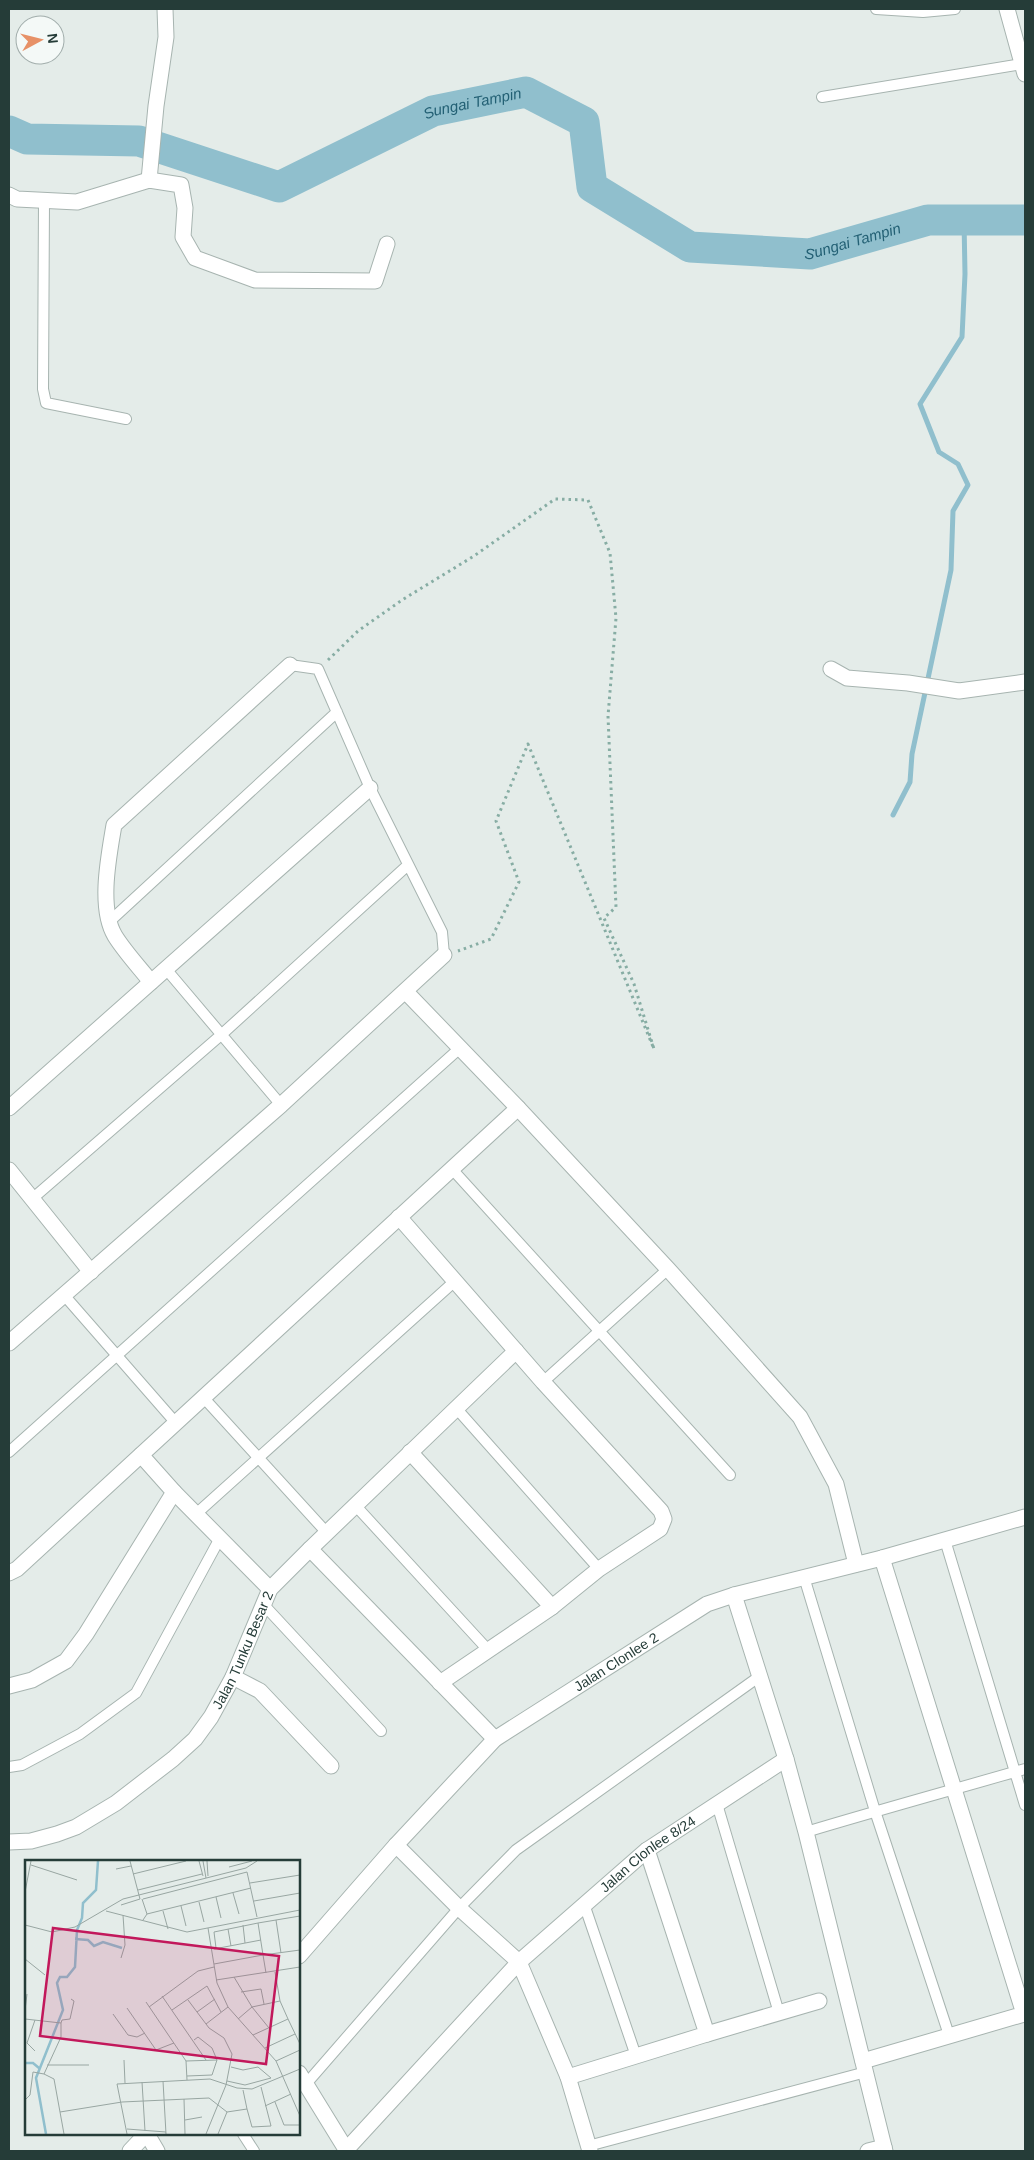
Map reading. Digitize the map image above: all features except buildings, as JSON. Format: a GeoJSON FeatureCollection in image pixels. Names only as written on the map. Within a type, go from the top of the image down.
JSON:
{"type":"FeatureCollection","features":[{"type":"Feature","properties":{"kind":"street"},"geometry":{"type":"LineString","coordinates":[[149,180],[156,106],[166,37],[165,9]]}},
{"type":"Feature","properties":{"kind":"street"},"geometry":{"type":"LineString","coordinates":[[1007,9],[1021,44],[1024,69]]}},
{"type":"Feature","properties":{"kind":"street"},"geometry":{"type":"LineString","coordinates":[[9,195],[17,199],[76,202],[149,180],[181,185],[185,208],[183,237],[195,258],[255,280],[375,281],[386,244]]}},
{"type":"Feature","properties":{"kind":"street"},"geometry":{"type":"LineString","coordinates":[[151,982],[114,934],[107,910],[108,860],[114,824],[290,664]]}},
{"type":"Feature","properties":{"kind":"street"},"geometry":{"type":"LineString","coordinates":[[831,669],[847,678],[908,683],[959,691],[1025,682]]}},
{"type":"Feature","properties":{"kind":"street"},"geometry":{"type":"LineString","coordinates":[[9,1108],[370,788]]}},
{"type":"Feature","properties":{"kind":"street"},"geometry":{"type":"LineString","coordinates":[[9,1343],[281,1106],[444,955]]}},
{"type":"Feature","properties":{"kind":"street"},"geometry":{"type":"LineString","coordinates":[[406,992],[518,1108],[668,1269],[800,1417],[836,1484],[856,1564]]}},
{"type":"Feature","properties":{"kind":"street"},"geometry":{"type":"LineString","coordinates":[[9,1573],[17,1569],[518,1108]]}},
{"type":"Feature","properties":{"kind":"street"},"geometry":{"type":"LineString","coordinates":[[9,1170],[91,1272]]}},
{"type":"Feature","properties":{"kind":"street"},"geometry":{"type":"LineString","coordinates":[[399,1217],[543,1382],[661,1511],[664,1519],[660,1529],[599,1569],[552,1607],[440,1683]]}},
{"type":"Feature","properties":{"kind":"street","name":"Jalan Tunku Besar 2"},"geometry":{"type":"LineString","coordinates":[[9,1842],[31,1841],[76,1827],[116,1803],[173,1759],[195,1739],[212,1717],[233,1677],[270,1589],[516,1351]]}},
{"type":"Feature","properties":{"kind":"street"},"geometry":{"type":"LineString","coordinates":[[410,1452],[552,1607]]}},
{"type":"Feature","properties":{"kind":"street"},"geometry":{"type":"LineString","coordinates":[[140,1455],[270,1589]]}},
{"type":"Feature","properties":{"kind":"street"},"geometry":{"type":"LineString","coordinates":[[9,1686],[32,1680],[66,1661],[86,1634],[174,1492]]}},
{"type":"Feature","properties":{"kind":"street","name":"Jalan Clonlee 2"},"geometry":{"type":"LineString","coordinates":[[300,1955],[396,1845],[495,1739],[708,1604],[734,1595],[882,1558],[1025,1519]]}},
{"type":"Feature","properties":{"kind":"street"},"geometry":{"type":"LineString","coordinates":[[310,1549],[495,1739]]}},
{"type":"Feature","properties":{"kind":"street"},"geometry":{"type":"LineString","coordinates":[[865,2067],[949,2035],[1025,2015],[882,1558]]}},
{"type":"Feature","properties":{"kind":"street"},"geometry":{"type":"LineString","coordinates":[[734,1595],[786,1759],[865,2067],[884,2149],[868,2151]]}},
{"type":"Feature","properties":{"kind":"street"},"geometry":{"type":"LineString","coordinates":[[233,1677],[260,1691],[331,1766]]}},
{"type":"Feature","properties":{"kind":"street","name":"Jalan Clonlee 8/24"},"geometry":{"type":"LineString","coordinates":[[347,2151],[519,1962],[647,1850],[786,1759]]}},
{"type":"Feature","properties":{"kind":"street"},"geometry":{"type":"LineString","coordinates":[[396,1845],[459,1908],[519,1962],[568,2077],[589,2149]]}},
{"type":"Feature","properties":{"kind":"street"},"geometry":{"type":"LineString","coordinates":[[647,1850],[708,2034]]}},
{"type":"Feature","properties":{"kind":"street"},"geometry":{"type":"LineString","coordinates":[[568,2077],[819,2001]]}},
{"type":"Feature","properties":{"kind":"street"},"geometry":{"type":"LineString","coordinates":[[302,2078],[347,2151]]}},
{"type":"Feature","properties":{"kind":"street"},"geometry":{"type":"LineString","coordinates":[[130,2151],[145,2135]]}},
{"type":"Feature","properties":{"kind":"street"},"geometry":{"type":"LineString","coordinates":[[147,2135],[157,2151]]}},
{"type":"Feature","properties":{"kind":"lane"},"geometry":{"type":"LineString","coordinates":[[876,9],[923,12],[955,9]]}},
{"type":"Feature","properties":{"kind":"lane"},"geometry":{"type":"LineString","coordinates":[[822,97],[1024,69]]}},
{"type":"Feature","properties":{"kind":"lane"},"geometry":{"type":"LineString","coordinates":[[44,200],[43,388],[46,403],[126,419]]}},
{"type":"Feature","properties":{"kind":"lane"},"geometry":{"type":"LineString","coordinates":[[290,664],[318,669],[370,788],[442,932],[444,955]]}},
{"type":"Feature","properties":{"kind":"lane"},"geometry":{"type":"LineString","coordinates":[[110,921],[337,712]]}},
{"type":"Feature","properties":{"kind":"lane"},"geometry":{"type":"LineString","coordinates":[[32,1199],[221,1034],[408,865]]}},
{"type":"Feature","properties":{"kind":"lane"},"geometry":{"type":"LineString","coordinates":[[166,969],[281,1106]]}},
{"type":"Feature","properties":{"kind":"lane"},"geometry":{"type":"LineString","coordinates":[[9,1452],[460,1048]]}},
{"type":"Feature","properties":{"kind":"lane"},"geometry":{"type":"LineString","coordinates":[[452,1169],[730,1476]]}},
{"type":"Feature","properties":{"kind":"lane"},"geometry":{"type":"LineString","coordinates":[[543,1382],[668,1269]]}},
{"type":"Feature","properties":{"kind":"lane"},"geometry":{"type":"LineString","coordinates":[[196,1514],[455,1281]]}},
{"type":"Feature","properties":{"kind":"lane"},"geometry":{"type":"LineString","coordinates":[[64,1296],[175,1422]]}},
{"type":"Feature","properties":{"kind":"lane"},"geometry":{"type":"LineString","coordinates":[[203,1397],[326,1533]]}},
{"type":"Feature","properties":{"kind":"lane"},"geometry":{"type":"LineString","coordinates":[[456,1408],[599,1569]]}},
{"type":"Feature","properties":{"kind":"lane"},"geometry":{"type":"LineString","coordinates":[[355,1505],[489,1650]]}},
{"type":"Feature","properties":{"kind":"lane"},"geometry":{"type":"LineString","coordinates":[[9,1767],[22,1765],[80,1734],[136,1693],[220,1538]]}},
{"type":"Feature","properties":{"kind":"lane"},"geometry":{"type":"LineString","coordinates":[[945,1540],[1020,1771],[1025,1805]]}},
{"type":"Feature","properties":{"kind":"lane"},"geometry":{"type":"LineString","coordinates":[[804,1577],[875,1811],[949,2035]]}},
{"type":"Feature","properties":{"kind":"lane"},"geometry":{"type":"LineString","coordinates":[[263,1604],[381,1732]]}},
{"type":"Feature","properties":{"kind":"lane"},"geometry":{"type":"LineString","coordinates":[[302,2078],[459,1908],[516,1850],[760,1676]]}},
{"type":"Feature","properties":{"kind":"lane"},"geometry":{"type":"LineString","coordinates":[[806,1832],[1020,1771]]}},
{"type":"Feature","properties":{"kind":"lane"},"geometry":{"type":"LineString","coordinates":[[717,1804],[779,2012]]}},
{"type":"Feature","properties":{"kind":"lane"},"geometry":{"type":"LineString","coordinates":[[584,1904],[636,2056]]}},
{"type":"Feature","properties":{"kind":"lane"},"geometry":{"type":"LineString","coordinates":[[589,2149],[865,2067]]}},
{"type":"Feature","properties":{"kind":"lane"},"geometry":{"type":"LineString","coordinates":[[244,2135],[254,2151]]}},
{"type":"Feature","properties":{"kind":"path"},"geometry":{"type":"LineString","coordinates":[[318,669],[358,631],[402,600],[474,556],[555,499],[588,500],[610,552],[616,618],[608,716],[616,907],[604,918],[634,984],[654,1049],[528,744],[496,821],[519,882],[491,939],[444,955]]}},
{"type":"Feature","properties":{"kind":"waterway","name":"Sungai Tampin"},"geometry":{"type":"LineString","coordinates":[[9,131],[27,139],[139,141],[279,187],[433,111],[526,92],[584,122],[592,187],[690,247],[810,254],[928,220],[1025,220]]}},
{"type":"Feature","properties":{"kind":"waterway"},"geometry":{"type":"LineString","coordinates":[[893,815],[910,782],[912,754],[951,570],[953,511],[968,485],[958,464],[939,452],[920,404],[962,337],[965,274],[964,220]]}}]}
